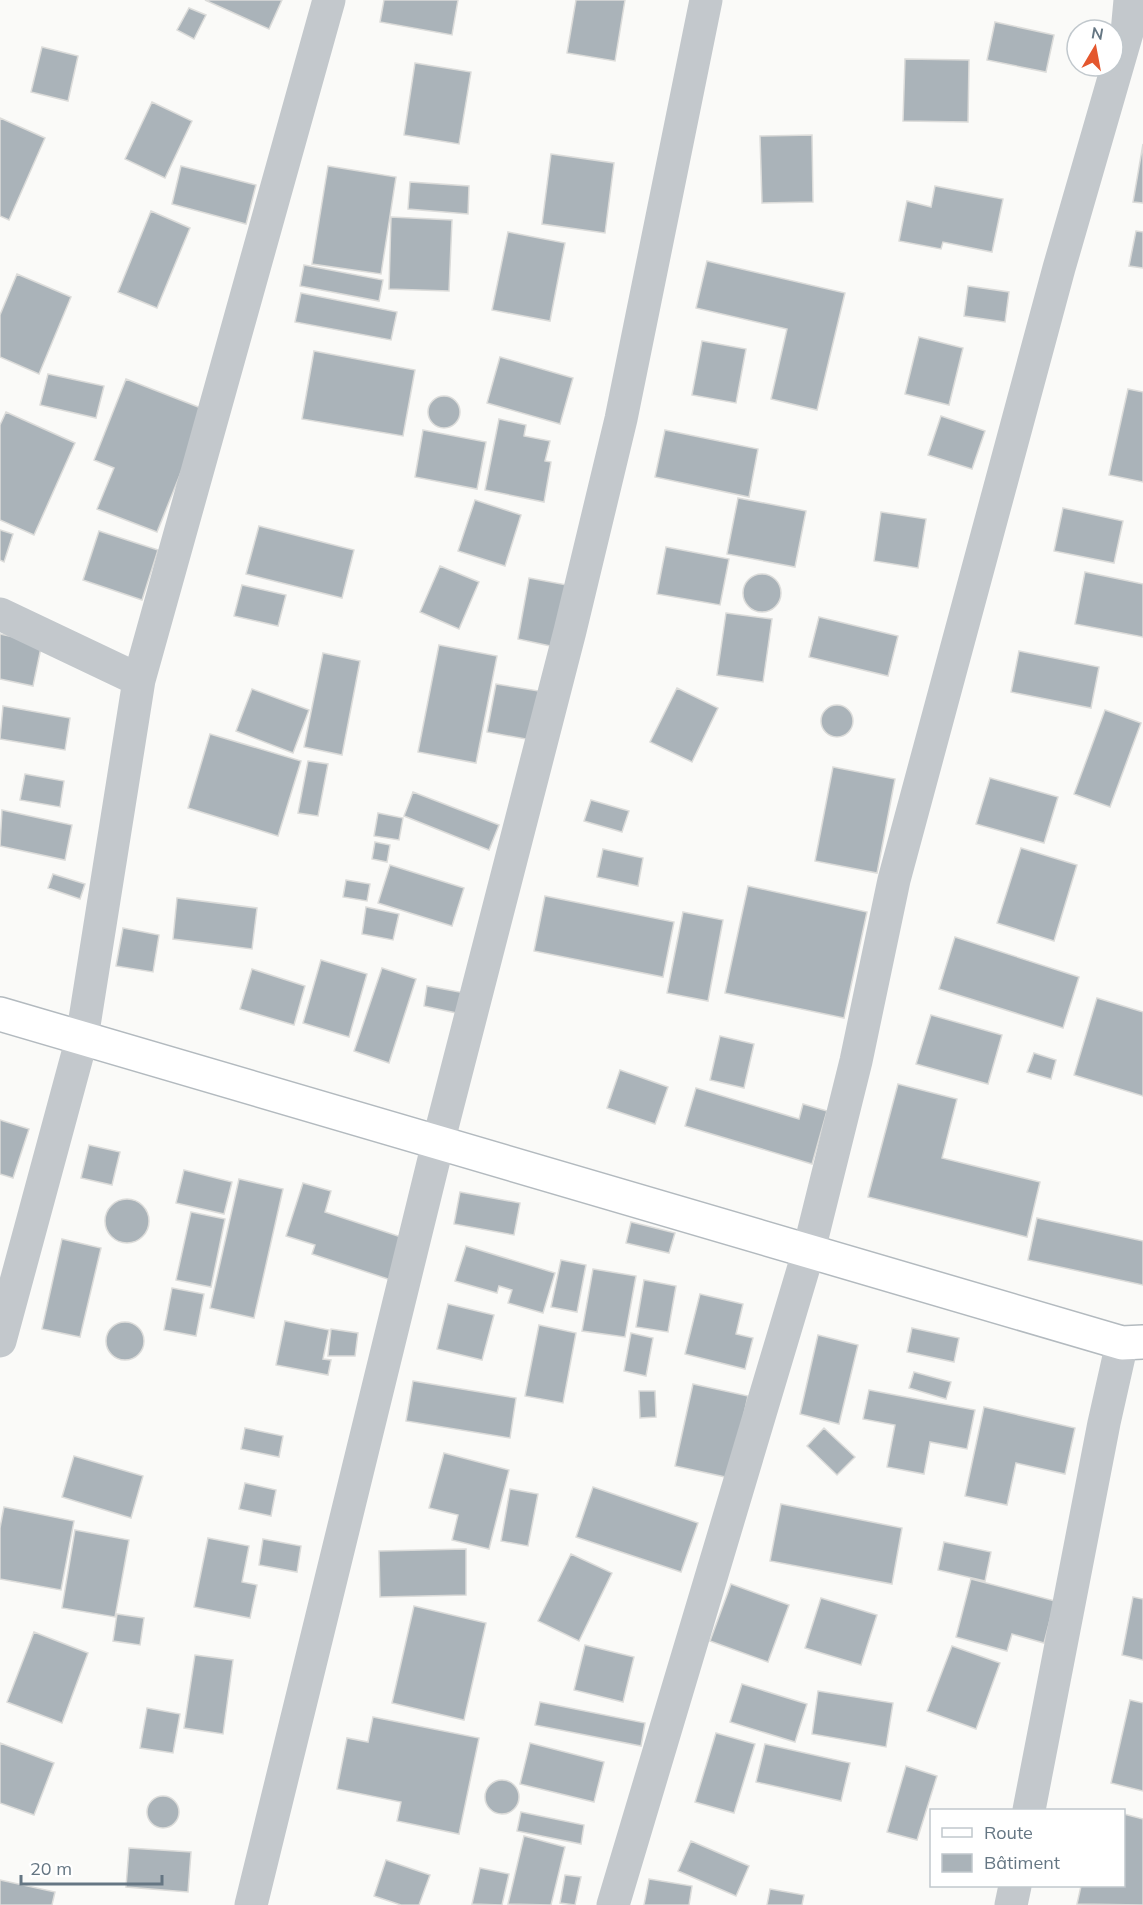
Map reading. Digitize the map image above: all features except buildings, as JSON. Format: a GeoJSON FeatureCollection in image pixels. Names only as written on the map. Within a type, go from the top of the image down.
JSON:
{"type":"FeatureCollection","features":[{"type":"Feature","properties":{"kind":"street"},"geometry":{"type":"LineString","coordinates":[[0,1341],[82,1038],[139,680],[329,0]]}},
{"type":"Feature","properties":{"kind":"street"},"geometry":{"type":"LineString","coordinates":[[251,1905],[438,1143],[570,631],[621,418],[706,0]]}},
{"type":"Feature","properties":{"kind":"street"},"geometry":{"type":"LineString","coordinates":[[613,1905],[809,1250],[856,1061],[894,880],[1059,268],[1127,33],[1130,0]]}},
{"type":"Feature","properties":{"kind":"street"},"geometry":{"type":"LineString","coordinates":[[0,614],[139,680]]}},
{"type":"Feature","properties":{"kind":"street"},"geometry":{"type":"LineString","coordinates":[[0,1014],[438,1143],[1133,1342],[1104,1423],[1029,1809]]}},
{"type":"Feature","properties":{"kind":"street"},"geometry":{"type":"LineString","coordinates":[[1011,1905],[1015,1887]]}}]}
